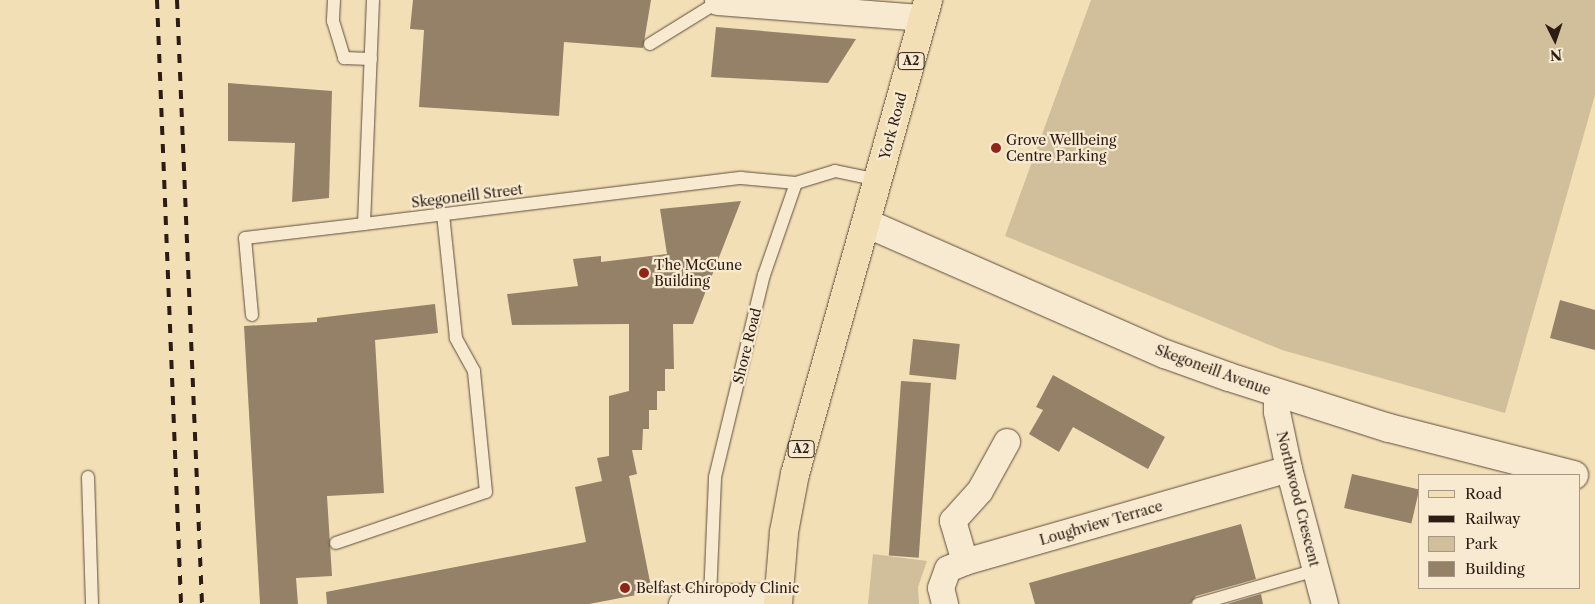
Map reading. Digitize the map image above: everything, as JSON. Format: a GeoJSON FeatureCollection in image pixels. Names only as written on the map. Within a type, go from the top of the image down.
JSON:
{"type":"FeatureCollection","features":[{"type":"Feature","properties":{"kind":"main road","name":"York Road"},"geometry":{"type":"LineString","coordinates":[[866,223],[926,9]]}},
{"type":"Feature","properties":{"kind":"main road","name":"A2"},"geometry":{"type":"LineString","coordinates":[[778,600],[784,532],[795,474],[866,223]]}},
{"type":"Feature","properties":{"kind":"street"},"geometry":{"type":"LineString","coordinates":[[718,2],[926,9]]}},
{"type":"Feature","properties":{"kind":"street","name":"Skegoneill Avenue"},"geometry":{"type":"LineString","coordinates":[[866,223],[1165,354],[1389,428],[1570,474]]}},
{"type":"Feature","properties":{"kind":"street","name":"Northwood Crescent"},"geometry":{"type":"LineString","coordinates":[[1277,392],[1289,469],[1325,604]]}},
{"type":"Feature","properties":{"kind":"street"},"geometry":{"type":"LineString","coordinates":[[965,562],[953,521],[980,491],[1007,442]]}},
{"type":"Feature","properties":{"kind":"street","name":"Loughview Terrace"},"geometry":{"type":"LineString","coordinates":[[945,604],[941,588],[948,569],[965,562],[1289,469]]}},
{"type":"Feature","properties":{"kind":"street"},"geometry":{"type":"LineString","coordinates":[[1580,476],[1595,480]]}},
{"type":"Feature","properties":{"kind":"street"},"geometry":{"type":"LineString","coordinates":[[682,604],[710,598],[778,600]]}},
{"type":"Feature","properties":{"kind":"lane"},"geometry":{"type":"LineString","coordinates":[[334,0],[333,21],[344,58],[371,59]]}},
{"type":"Feature","properties":{"kind":"lane"},"geometry":{"type":"LineString","coordinates":[[364,224],[373,0]]}},
{"type":"Feature","properties":{"kind":"lane"},"geometry":{"type":"LineString","coordinates":[[650,44],[718,2]]}},
{"type":"Feature","properties":{"kind":"lane"},"geometry":{"type":"LineString","coordinates":[[796,183],[835,171],[878,180]]}},
{"type":"Feature","properties":{"kind":"lane","name":"Skegoneill Street"},"geometry":{"type":"LineString","coordinates":[[252,314],[245,238],[741,178],[796,183]]}},
{"type":"Feature","properties":{"kind":"lane","name":"Shore Road"},"geometry":{"type":"LineString","coordinates":[[710,598],[715,477],[764,275],[796,183]]}},
{"type":"Feature","properties":{"kind":"lane"},"geometry":{"type":"LineString","coordinates":[[336,543],[486,492],[474,370],[456,338],[443,214]]}},
{"type":"Feature","properties":{"kind":"lane"},"geometry":{"type":"LineString","coordinates":[[88,477],[92,604]]}},
{"type":"Feature","properties":{"kind":"lane"},"geometry":{"type":"LineString","coordinates":[[1198,604],[1316,570]]}},
{"type":"Feature","properties":{"kind":"green space"},"geometry":{"type":"Polygon","coordinates":[[[1091,0],[1595,0],[1595,95],[1505,413],[1282,350],[1005,236],[1091,0]]]}},
{"type":"Feature","properties":{"kind":"green space"},"geometry":{"type":"Polygon","coordinates":[[[873,554],[927,561],[918,587],[919,604],[868,604],[873,554]]]}},
{"type":"Feature","properties":{"kind":"building"},"geometry":{"type":"Polygon","coordinates":[[[413,0],[651,0],[643,48],[564,42],[559,116],[419,107],[424,30],[410,29],[413,0]]]}},
{"type":"Feature","properties":{"kind":"building"},"geometry":{"type":"Polygon","coordinates":[[[716,27],[856,39],[828,83],[711,77],[716,27]]]}},
{"type":"Feature","properties":{"kind":"building"},"geometry":{"type":"Polygon","coordinates":[[[228,83],[332,91],[329,198],[292,202],[295,143],[228,141],[228,83]]]}},
{"type":"Feature","properties":{"kind":"building"},"geometry":{"type":"Polygon","coordinates":[[[741,201],[693,324],[673,324],[674,369],[665,369],[665,391],[657,391],[657,410],[649,410],[649,429],[643,429],[642,450],[632,450],[637,474],[629,476],[652,592],[589,604],[327,604],[326,592],[586,542],[575,487],[602,481],[597,458],[609,456],[609,396],[629,391],[629,324],[512,325],[507,294],[578,286],[573,259],[601,256],[601,262],[667,254],[660,209],[741,201]]]}},
{"type":"Feature","properties":{"kind":"building"},"geometry":{"type":"Polygon","coordinates":[[[1560,300],[1595,310],[1595,350],[1550,338],[1560,300]]]}},
{"type":"Feature","properties":{"kind":"building"},"geometry":{"type":"Polygon","coordinates":[[[435,304],[438,333],[375,340],[384,493],[327,496],[332,576],[296,578],[298,604],[260,604],[244,326],[317,322],[317,318],[435,304]]]}},
{"type":"Feature","properties":{"kind":"building"},"geometry":{"type":"Polygon","coordinates":[[[913,339],[960,344],[956,380],[909,375],[913,339]]]}},
{"type":"Feature","properties":{"kind":"building"},"geometry":{"type":"Polygon","coordinates":[[[1053,375],[1165,437],[1148,469],[1073,427],[1059,452],[1029,434],[1043,410],[1036,407],[1053,375]]]}},
{"type":"Feature","properties":{"kind":"building"},"geometry":{"type":"Polygon","coordinates":[[[901,381],[931,383],[919,558],[889,556],[901,381]]]}},
{"type":"Feature","properties":{"kind":"building"},"geometry":{"type":"Polygon","coordinates":[[[1352,474],[1418,489],[1411,524],[1344,508],[1352,474]]]}},
{"type":"Feature","properties":{"kind":"building"},"geometry":{"type":"Polygon","coordinates":[[[1241,524],[1256,579],[1196,596],[1190,604],[1035,604],[1029,583],[1241,524]]]}},
{"type":"Feature","properties":{"kind":"building"},"geometry":{"type":"Polygon","coordinates":[[[1261,594],[1263,604],[1227,604],[1261,594]]]}},
{"type":"Feature","properties":{"kind":"railway"},"geometry":{"type":"LineString","coordinates":[[157,0],[181,604]]}},
{"type":"Feature","properties":{"kind":"railway"},"geometry":{"type":"LineString","coordinates":[[177,0],[202,604]]}},
{"type":"Feature","properties":{"kind":"place","name":"Grove Wellbeing Centre Parking"},"geometry":{"type":"Point","coordinates":[996,148]}},
{"type":"Feature","properties":{"kind":"place","name":"The McCune Building"},"geometry":{"type":"Point","coordinates":[644,273]}},
{"type":"Feature","properties":{"kind":"place","name":"Belfast Chiropody Clinic"},"geometry":{"type":"Point","coordinates":[625,588]}}]}
